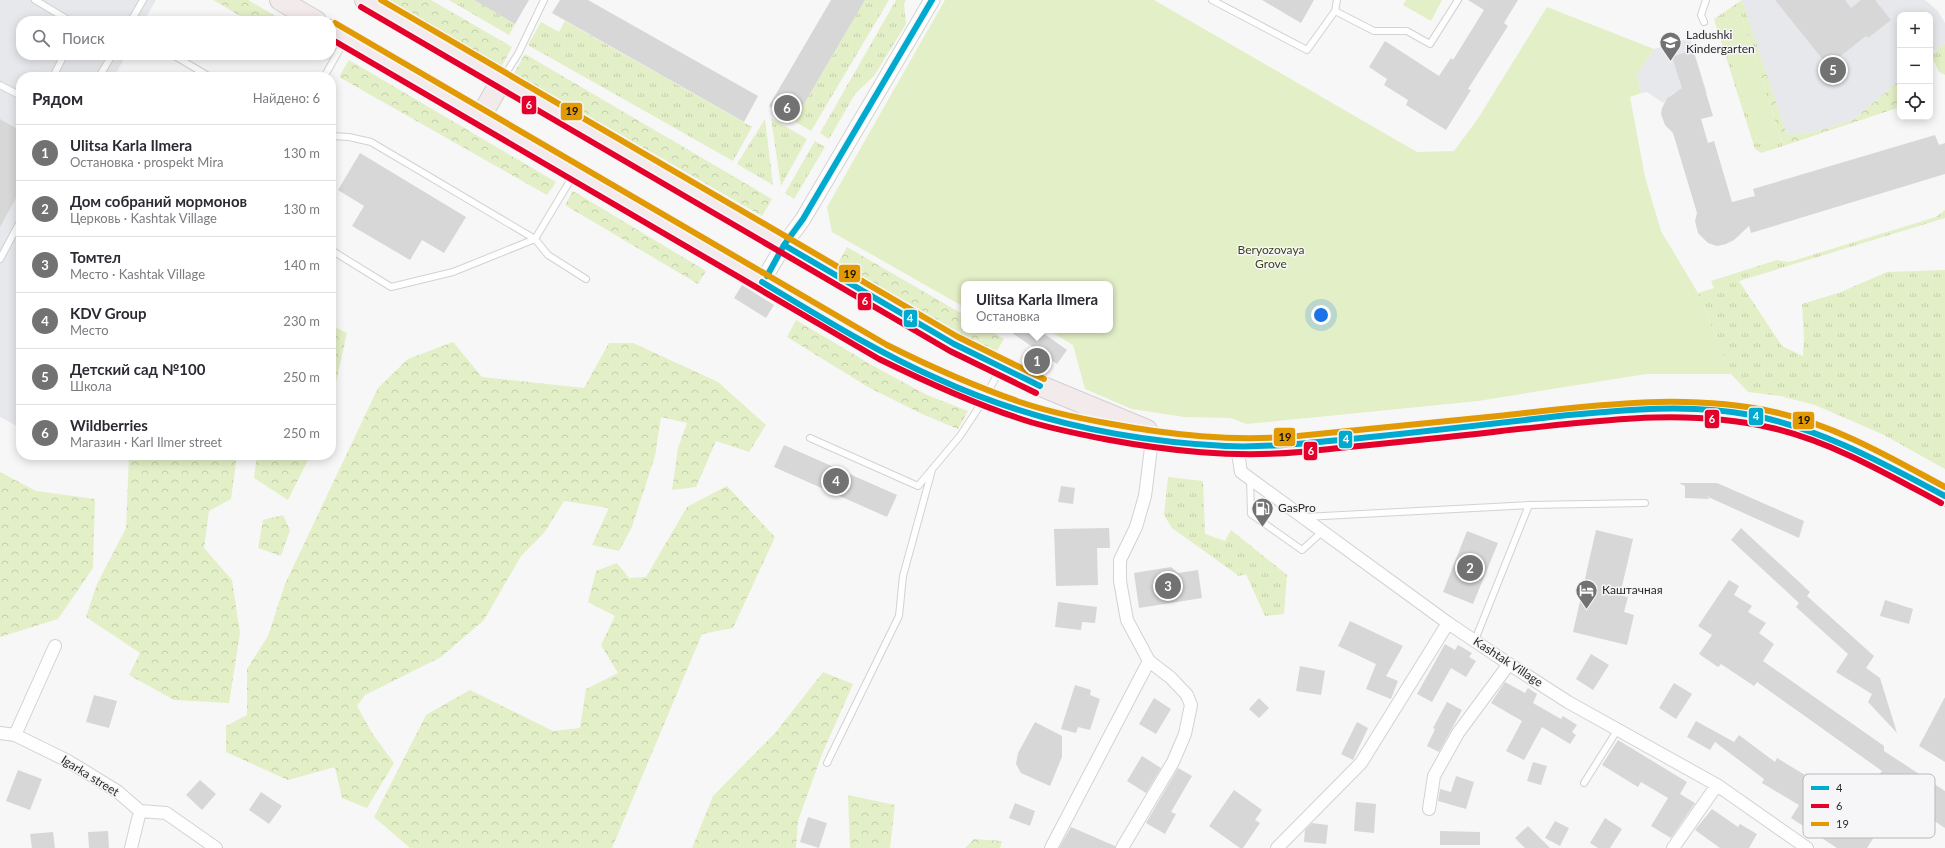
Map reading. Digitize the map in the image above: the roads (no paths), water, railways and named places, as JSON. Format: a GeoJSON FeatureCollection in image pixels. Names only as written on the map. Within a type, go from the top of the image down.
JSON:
{"type":"FeatureCollection","features":[{"type":"Feature","properties":{"kind":"main road"},"geometry":{"type":"LineString","coordinates":[[280,0],[307,16]]}},
{"type":"Feature","properties":{"kind":"main road"},"geometry":{"type":"LineString","coordinates":[[365,0],[954,344],[1064,396],[1179,443]]}},
{"type":"Feature","properties":{"kind":"main road"},"geometry":{"type":"LineString","coordinates":[[339,34],[480,118],[883,352],[937,379],[1011,408],[1056,421],[1152,440],[1237,447],[1271,446],[1411,433],[1625,410],[1708,411],[1749,415],[1807,430],[1841,442],[1945,496]]}},
{"type":"Feature","properties":{"kind":"main road"},"geometry":{"type":"LineString","coordinates":[[480,118],[502,79]]}},
{"type":"Feature","properties":{"kind":"street"},"geometry":{"type":"LineString","coordinates":[[762,282],[784,245],[803,219],[932,0]]}},
{"type":"Feature","properties":{"kind":"street"},"geometry":{"type":"LineString","coordinates":[[1122,848],[1173,762],[1185,734],[1191,705],[1186,695],[1172,678],[1149,661],[1127,620],[1120,581],[1120,560],[1136,527],[1144,496],[1152,440]]}},
{"type":"Feature","properties":{"kind":"street","name":"Kashtak Village"},"geometry":{"type":"LineString","coordinates":[[1237,447],[1241,472],[1448,622],[1568,702],[1717,785],[1807,848]]}},
{"type":"Feature","properties":{"kind":"street"},"geometry":{"type":"LineString","coordinates":[[1277,848],[1361,763],[1448,622]]}},
{"type":"Feature","properties":{"kind":"street"},"geometry":{"type":"LineString","coordinates":[[15,735],[55,646]]}},
{"type":"Feature","properties":{"kind":"street"},"geometry":{"type":"LineString","coordinates":[[1051,848],[1149,661]]}},
{"type":"Feature","properties":{"kind":"street"},"geometry":{"type":"LineString","coordinates":[[1429,809],[1434,776],[1458,733],[1509,664]]}},
{"type":"Feature","properties":{"kind":"street","name":"Igarka street"},"geometry":{"type":"LineString","coordinates":[[0,733],[15,735],[74,765],[117,791],[140,811]]}},
{"type":"Feature","properties":{"kind":"street"},"geometry":{"type":"LineString","coordinates":[[1672,848],[1717,785]]}},
{"type":"Feature","properties":{"kind":"street"},"geometry":{"type":"LineString","coordinates":[[131,848],[140,811],[166,813],[216,848]]}},
{"type":"Feature","properties":{"kind":"lane"},"geometry":{"type":"LineString","coordinates":[[35,0],[62,16]]}},
{"type":"Feature","properties":{"kind":"lane"},"geometry":{"type":"LineString","coordinates":[[134,16],[143,0]]}},
{"type":"Feature","properties":{"kind":"lane"},"geometry":{"type":"LineString","coordinates":[[502,79],[518,54],[544,0]]}},
{"type":"Feature","properties":{"kind":"lane"},"geometry":{"type":"LineString","coordinates":[[1212,0],[1307,50],[1335,11],[1337,0]]}},
{"type":"Feature","properties":{"kind":"lane"},"geometry":{"type":"LineString","coordinates":[[1335,11],[1374,31],[1407,31],[1430,44],[1458,0]]}},
{"type":"Feature","properties":{"kind":"lane"},"geometry":{"type":"LineString","coordinates":[[1704,22],[1702,15],[1706,0]]}},
{"type":"Feature","properties":{"kind":"lane"},"geometry":{"type":"LineString","coordinates":[[56,72],[62,60]]}},
{"type":"Feature","properties":{"kind":"lane"},"geometry":{"type":"LineString","coordinates":[[102,72],[109,60]]}},
{"type":"Feature","properties":{"kind":"lane"},"geometry":{"type":"LineString","coordinates":[[181,60],[202,72]]}},
{"type":"Feature","properties":{"kind":"lane"},"geometry":{"type":"LineString","coordinates":[[326,72],[330,60]]}},
{"type":"Feature","properties":{"kind":"lane"},"geometry":{"type":"LineString","coordinates":[[0,85],[16,93]]}},
{"type":"Feature","properties":{"kind":"lane"},"geometry":{"type":"LineString","coordinates":[[336,136],[349,136],[371,142],[535,239],[548,255],[586,279]]}},
{"type":"Feature","properties":{"kind":"lane"},"geometry":{"type":"LineString","coordinates":[[336,253],[391,287],[453,272],[535,239],[575,173]]}},
{"type":"Feature","properties":{"kind":"lane"},"geometry":{"type":"LineString","coordinates":[[0,259],[16,229]]}},
{"type":"Feature","properties":{"kind":"lane"},"geometry":{"type":"LineString","coordinates":[[810,438],[918,486],[960,436],[985,398],[1001,367]]}},
{"type":"Feature","properties":{"kind":"lane"},"geometry":{"type":"LineString","coordinates":[[827,763],[899,616],[903,576],[932,470]]}},
{"type":"Feature","properties":{"kind":"lane"},"geometry":{"type":"LineString","coordinates":[[1250,479],[1251,514],[1263,523],[1302,550],[1323,531]]}},
{"type":"Feature","properties":{"kind":"lane"},"geometry":{"type":"LineString","coordinates":[[1304,517],[1529,505],[1645,503]]}},
{"type":"Feature","properties":{"kind":"lane"},"geometry":{"type":"LineString","coordinates":[[1475,640],[1529,505]]}},
{"type":"Feature","properties":{"kind":"lane"},"geometry":{"type":"LineString","coordinates":[[1584,783],[1618,729]]}},
{"type":"Feature","properties":{"kind":"place","name":"Ladushki Kindergarten"},"geometry":{"type":"Point","coordinates":[1671,62]}},
{"type":"Feature","properties":{"kind":"place","name":"Детский сад №100"},"geometry":{"type":"Point","coordinates":[1833,70]}},
{"type":"Feature","properties":{"kind":"place","name":"Wildberries"},"geometry":{"type":"Point","coordinates":[787,108]}},
{"type":"Feature","properties":{"kind":"place","name":"Ulitsa Karla Ilmera"},"geometry":{"type":"Point","coordinates":[1037,361]}},
{"type":"Feature","properties":{"kind":"place","name":"KDV Group"},"geometry":{"type":"Point","coordinates":[836,481]}},
{"type":"Feature","properties":{"kind":"place","name":"GasPro"},"geometry":{"type":"Point","coordinates":[1263,528]}},
{"type":"Feature","properties":{"kind":"place","name":"Дом собраний мормонов"},"geometry":{"type":"Point","coordinates":[1470,568]}},
{"type":"Feature","properties":{"kind":"place","name":"Томтел"},"geometry":{"type":"Point","coordinates":[1168,586]}},
{"type":"Feature","properties":{"kind":"place","name":"Каштачная"},"geometry":{"type":"Point","coordinates":[1587,610]}},
{"type":"Feature","properties":{"kind":"park label","name":"Beryozovaya Grove"},"geometry":{"type":"Point","coordinates":[1271,257]}}]}
